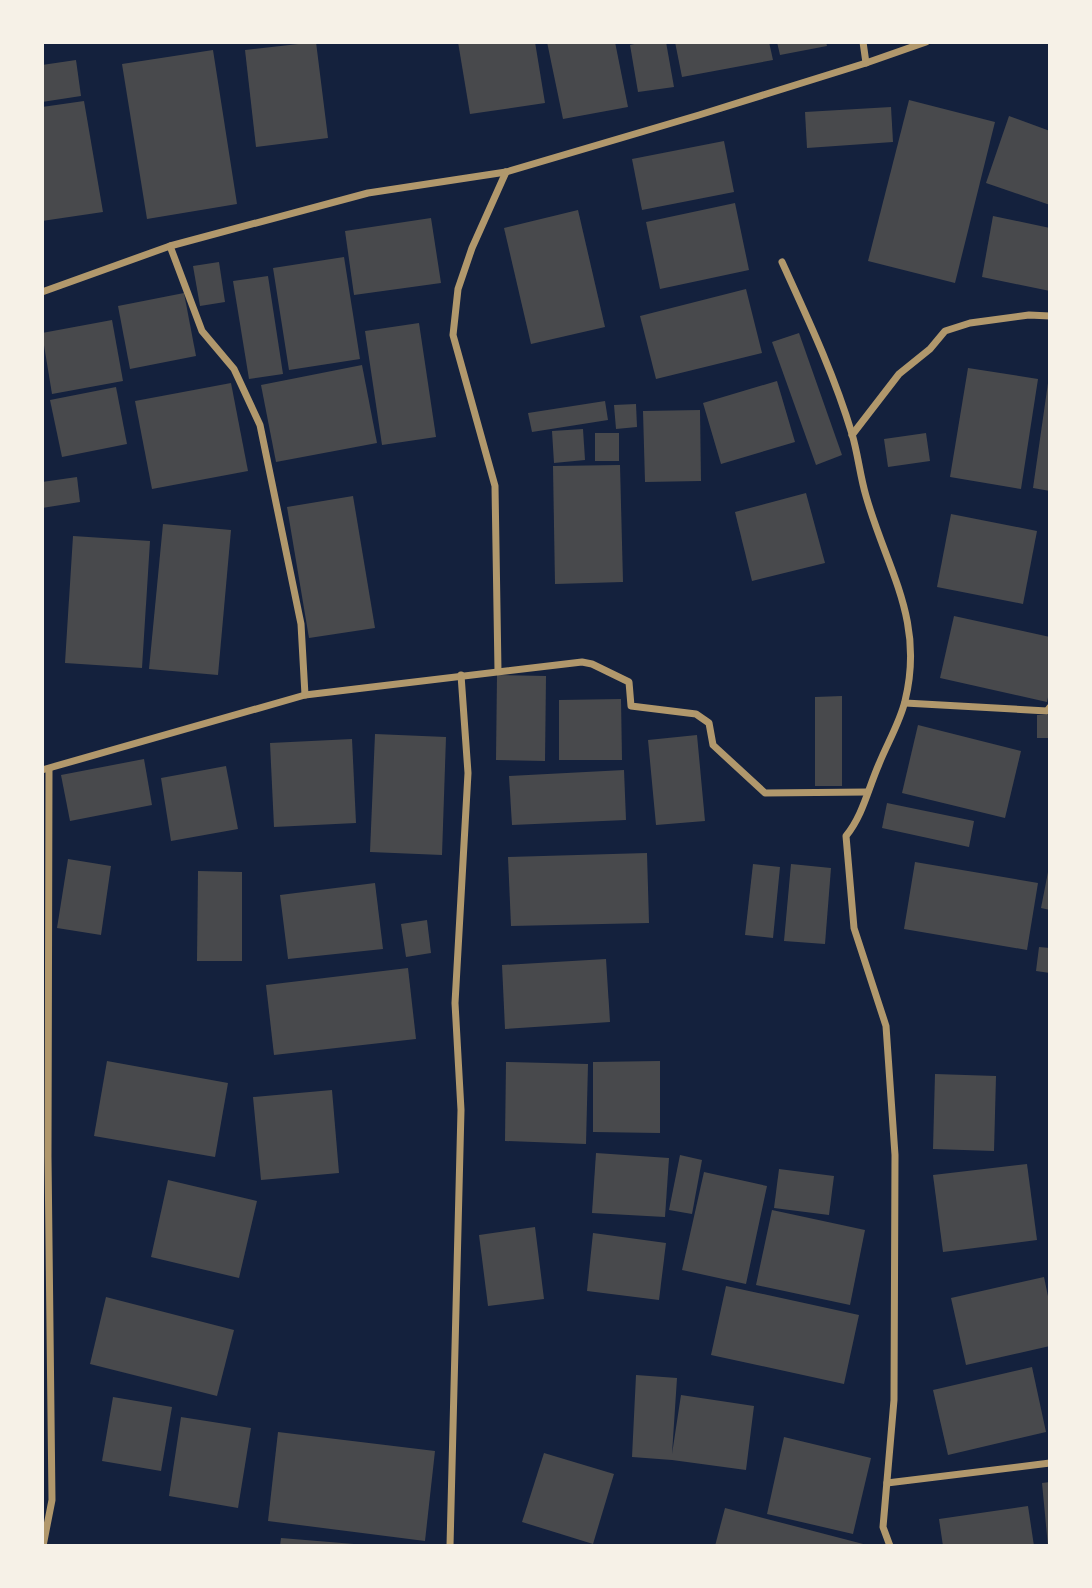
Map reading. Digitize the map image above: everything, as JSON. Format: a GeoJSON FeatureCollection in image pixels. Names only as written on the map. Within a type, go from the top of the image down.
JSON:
{"type":"FeatureCollection","features":[{"type":"Feature","properties":{"kind":"street"},"geometry":{"type":"LineString","coordinates":[[863,42],[866,63]]}},
{"type":"Feature","properties":{"kind":"street"},"geometry":{"type":"LineString","coordinates":[[42,292],[170,246],[368,193],[506,172],[866,63],[926,42]]}},
{"type":"Feature","properties":{"kind":"street"},"geometry":{"type":"LineString","coordinates":[[498,671],[495,486],[453,335],[458,289],[472,248],[506,172]]}},
{"type":"Feature","properties":{"kind":"street"},"geometry":{"type":"LineString","coordinates":[[170,246],[202,331],[234,369],[260,425],[301,624],[305,695]]}},
{"type":"Feature","properties":{"kind":"street"},"geometry":{"type":"LineString","coordinates":[[782,262],[826,358],[852,435],[866,496],[910,625],[911,670],[905,703],[867,792],[858,821],[846,836],[854,929],[886,1026],[895,1155],[894,1400],[883,1527],[890,1546]]}},
{"type":"Feature","properties":{"kind":"street"},"geometry":{"type":"LineString","coordinates":[[852,435],[899,374],[930,349],[945,331],[970,323],[1029,315],[1050,316]]}},
{"type":"Feature","properties":{"kind":"street"},"geometry":{"type":"LineString","coordinates":[[43,1546],[52,1500],[46,1354],[46,770],[305,695],[582,662],[629,682],[631,706],[696,713],[709,723],[713,745],[765,793],[867,792]]}},
{"type":"Feature","properties":{"kind":"street"},"geometry":{"type":"LineString","coordinates":[[450,1546],[461,1110],[455,1003],[468,773],[461,675]]}},
{"type":"Feature","properties":{"kind":"street"},"geometry":{"type":"LineString","coordinates":[[905,703],[1047,711],[1050,707]]}},
{"type":"Feature","properties":{"kind":"street"},"geometry":{"type":"LineString","coordinates":[[887,1483],[1050,1463]]}},
{"type":"Feature","properties":{"kind":"building"},"geometry":{"type":"Polygon","coordinates":[[[316,42],[328,138],[256,147],[245,50],[316,42]]]}},
{"type":"Feature","properties":{"kind":"building"},"geometry":{"type":"Polygon","coordinates":[[[458,42],[535,42],[545,103],[470,114],[458,42]]]}},
{"type":"Feature","properties":{"kind":"building"},"geometry":{"type":"Polygon","coordinates":[[[547,42],[615,42],[628,107],[563,119],[547,42]]]}},
{"type":"Feature","properties":{"kind":"building"},"geometry":{"type":"Polygon","coordinates":[[[666,42],[674,87],[638,92],[630,45],[666,42]]]}},
{"type":"Feature","properties":{"kind":"building"},"geometry":{"type":"Polygon","coordinates":[[[675,42],[769,42],[773,60],[682,77],[675,42]]]}},
{"type":"Feature","properties":{"kind":"building"},"geometry":{"type":"Polygon","coordinates":[[[777,42],[826,42],[827,46],[780,55],[777,42]]]}},
{"type":"Feature","properties":{"kind":"building"},"geometry":{"type":"Polygon","coordinates":[[[213,50],[237,204],[147,219],[122,64],[213,50]]]}},
{"type":"Feature","properties":{"kind":"building"},"geometry":{"type":"Polygon","coordinates":[[[76,60],[81,96],[42,102],[42,65],[76,60]]]}},
{"type":"Feature","properties":{"kind":"building"},"geometry":{"type":"Polygon","coordinates":[[[909,100],[995,122],[955,283],[868,261],[909,100]]]}},
{"type":"Feature","properties":{"kind":"building"},"geometry":{"type":"Polygon","coordinates":[[[84,101],[103,212],[42,221],[42,107],[84,101]]]}},
{"type":"Feature","properties":{"kind":"building"},"geometry":{"type":"Polygon","coordinates":[[[891,107],[893,142],[807,148],[805,112],[891,107]]]}},
{"type":"Feature","properties":{"kind":"building"},"geometry":{"type":"Polygon","coordinates":[[[1009,116],[1050,131],[1050,205],[986,183],[1009,116]]]}},
{"type":"Feature","properties":{"kind":"building"},"geometry":{"type":"Polygon","coordinates":[[[724,141],[734,192],[642,210],[632,159],[724,141]]]}},
{"type":"Feature","properties":{"kind":"building"},"geometry":{"type":"Polygon","coordinates":[[[735,203],[749,270],[660,289],[646,222],[735,203]]]}},
{"type":"Feature","properties":{"kind":"building"},"geometry":{"type":"Polygon","coordinates":[[[578,210],[605,327],[531,344],[504,228],[578,210]]]}},
{"type":"Feature","properties":{"kind":"building"},"geometry":{"type":"Polygon","coordinates":[[[993,216],[1050,228],[1050,291],[982,277],[993,216]]]}},
{"type":"Feature","properties":{"kind":"building"},"geometry":{"type":"Polygon","coordinates":[[[431,218],[441,283],[354,295],[345,231],[431,218]]]}},
{"type":"Feature","properties":{"kind":"building"},"geometry":{"type":"Polygon","coordinates":[[[344,257],[360,359],[289,370],[273,268],[344,257]]]}},
{"type":"Feature","properties":{"kind":"building"},"geometry":{"type":"Polygon","coordinates":[[[219,262],[225,302],[200,306],[193,266],[219,262]]]}},
{"type":"Feature","properties":{"kind":"building"},"geometry":{"type":"Polygon","coordinates":[[[268,276],[283,374],[249,379],[233,281],[268,276]]]}},
{"type":"Feature","properties":{"kind":"building"},"geometry":{"type":"Polygon","coordinates":[[[746,289],[762,353],[656,379],[640,316],[746,289]]]}},
{"type":"Feature","properties":{"kind":"building"},"geometry":{"type":"Polygon","coordinates":[[[184,293],[196,356],[130,369],[118,306],[184,293]]]}},
{"type":"Feature","properties":{"kind":"building"},"geometry":{"type":"Polygon","coordinates":[[[112,320],[123,381],[52,394],[42,333],[112,320]]]}},
{"type":"Feature","properties":{"kind":"building"},"geometry":{"type":"Polygon","coordinates":[[[419,323],[436,437],[382,445],[365,331],[419,323]]]}},
{"type":"Feature","properties":{"kind":"building"},"geometry":{"type":"Polygon","coordinates":[[[799,333],[842,455],[816,465],[772,342],[799,333]]]}},
{"type":"Feature","properties":{"kind":"building"},"geometry":{"type":"Polygon","coordinates":[[[362,365],[377,443],[276,462],[261,385],[362,365]]]}},
{"type":"Feature","properties":{"kind":"building"},"geometry":{"type":"Polygon","coordinates":[[[968,368],[1038,379],[1021,489],[950,477],[968,368]]]}},
{"type":"Feature","properties":{"kind":"building"},"geometry":{"type":"Polygon","coordinates":[[[777,381],[795,442],[721,464],[703,403],[777,381]]]}},
{"type":"Feature","properties":{"kind":"building"},"geometry":{"type":"Polygon","coordinates":[[[231,383],[248,471],[152,489],[135,401],[231,383]]]}},
{"type":"Feature","properties":{"kind":"building"},"geometry":{"type":"Polygon","coordinates":[[[1050,383],[1050,491],[1033,488],[1050,383]]]}},
{"type":"Feature","properties":{"kind":"building"},"geometry":{"type":"Polygon","coordinates":[[[116,387],[127,444],[62,457],[50,400],[116,387]]]}},
{"type":"Feature","properties":{"kind":"building"},"geometry":{"type":"Polygon","coordinates":[[[605,401],[608,420],[532,432],[528,413],[605,401]]]}},
{"type":"Feature","properties":{"kind":"building"},"geometry":{"type":"Polygon","coordinates":[[[636,404],[637,427],[616,429],[614,405],[636,404]]]}},
{"type":"Feature","properties":{"kind":"building"},"geometry":{"type":"Polygon","coordinates":[[[700,410],[701,481],[645,482],[643,411],[700,410]]]}},
{"type":"Feature","properties":{"kind":"building"},"geometry":{"type":"Polygon","coordinates":[[[583,429],[585,460],[554,463],[552,431],[583,429]]]}},
{"type":"Feature","properties":{"kind":"building"},"geometry":{"type":"Polygon","coordinates":[[[595,433],[619,433],[619,461],[595,461],[595,433]]]}},
{"type":"Feature","properties":{"kind":"building"},"geometry":{"type":"Polygon","coordinates":[[[926,433],[930,461],[888,467],[884,439],[926,433]]]}},
{"type":"Feature","properties":{"kind":"building"},"geometry":{"type":"Polygon","coordinates":[[[620,465],[623,582],[555,584],[553,466],[620,465]]]}},
{"type":"Feature","properties":{"kind":"building"},"geometry":{"type":"Polygon","coordinates":[[[77,477],[80,502],[42,508],[42,482],[77,477]]]}},
{"type":"Feature","properties":{"kind":"building"},"geometry":{"type":"Polygon","coordinates":[[[806,493],[825,563],[752,581],[735,512],[806,493]]]}},
{"type":"Feature","properties":{"kind":"building"},"geometry":{"type":"Polygon","coordinates":[[[353,496],[375,628],[309,638],[287,507],[353,496]]]}},
{"type":"Feature","properties":{"kind":"building"},"geometry":{"type":"Polygon","coordinates":[[[951,514],[1037,531],[1023,604],[937,587],[951,514]]]}},
{"type":"Feature","properties":{"kind":"building"},"geometry":{"type":"Polygon","coordinates":[[[163,524],[231,530],[218,675],[149,669],[163,524]]]}},
{"type":"Feature","properties":{"kind":"building"},"geometry":{"type":"Polygon","coordinates":[[[73,536],[150,541],[142,668],[65,663],[73,536]]]}},
{"type":"Feature","properties":{"kind":"building"},"geometry":{"type":"Polygon","coordinates":[[[954,616],[1050,637],[1050,688],[1047,702],[940,678],[954,616]]]}},
{"type":"Feature","properties":{"kind":"building"},"geometry":{"type":"Polygon","coordinates":[[[497,675],[546,676],[545,761],[496,760],[497,675]]]}},
{"type":"Feature","properties":{"kind":"building"},"geometry":{"type":"Polygon","coordinates":[[[842,696],[842,786],[815,786],[815,697],[842,696]]]}},
{"type":"Feature","properties":{"kind":"building"},"geometry":{"type":"Polygon","coordinates":[[[621,699],[622,760],[559,760],[559,700],[621,699]]]}},
{"type":"Feature","properties":{"kind":"building"},"geometry":{"type":"Polygon","coordinates":[[[1037,715],[1050,715],[1050,738],[1037,738],[1037,715]]]}},
{"type":"Feature","properties":{"kind":"building"},"geometry":{"type":"Polygon","coordinates":[[[918,725],[1021,751],[1005,818],[902,793],[918,725]]]}},
{"type":"Feature","properties":{"kind":"building"},"geometry":{"type":"Polygon","coordinates":[[[375,734],[446,737],[442,855],[370,852],[375,734]]]}},
{"type":"Feature","properties":{"kind":"building"},"geometry":{"type":"Polygon","coordinates":[[[697,735],[705,821],[656,825],[648,740],[697,735]]]}},
{"type":"Feature","properties":{"kind":"building"},"geometry":{"type":"Polygon","coordinates":[[[352,739],[356,823],[274,827],[270,743],[352,739]]]}},
{"type":"Feature","properties":{"kind":"building"},"geometry":{"type":"Polygon","coordinates":[[[144,759],[152,805],[70,821],[61,775],[144,759]]]}},
{"type":"Feature","properties":{"kind":"building"},"geometry":{"type":"Polygon","coordinates":[[[226,766],[238,829],[171,841],[161,778],[226,766]]]}},
{"type":"Feature","properties":{"kind":"building"},"geometry":{"type":"Polygon","coordinates":[[[624,770],[626,820],[512,825],[509,776],[624,770]]]}},
{"type":"Feature","properties":{"kind":"building"},"geometry":{"type":"Polygon","coordinates":[[[887,803],[974,821],[969,847],[882,828],[887,803]]]}},
{"type":"Feature","properties":{"kind":"building"},"geometry":{"type":"Polygon","coordinates":[[[647,853],[649,923],[511,926],[508,857],[647,853]]]}},
{"type":"Feature","properties":{"kind":"building"},"geometry":{"type":"Polygon","coordinates":[[[68,859],[111,866],[101,935],[57,928],[68,859]]]}},
{"type":"Feature","properties":{"kind":"building"},"geometry":{"type":"Polygon","coordinates":[[[915,862],[1038,883],[1027,950],[904,929],[915,862]]]}},
{"type":"Feature","properties":{"kind":"building"},"geometry":{"type":"Polygon","coordinates":[[[753,864],[780,867],[773,938],[745,935],[753,864]]]}},
{"type":"Feature","properties":{"kind":"building"},"geometry":{"type":"Polygon","coordinates":[[[791,864],[831,868],[825,944],[784,941],[791,864]]]}},
{"type":"Feature","properties":{"kind":"building"},"geometry":{"type":"Polygon","coordinates":[[[1050,867],[1050,910],[1041,908],[1050,867]]]}},
{"type":"Feature","properties":{"kind":"building"},"geometry":{"type":"Polygon","coordinates":[[[198,871],[242,872],[242,961],[197,961],[198,871]]]}},
{"type":"Feature","properties":{"kind":"building"},"geometry":{"type":"Polygon","coordinates":[[[375,883],[383,949],[288,959],[280,895],[375,883]]]}},
{"type":"Feature","properties":{"kind":"building"},"geometry":{"type":"Polygon","coordinates":[[[427,920],[431,953],[406,957],[401,924],[427,920]]]}},
{"type":"Feature","properties":{"kind":"building"},"geometry":{"type":"Polygon","coordinates":[[[1039,947],[1050,948],[1050,973],[1036,971],[1039,947]]]}},
{"type":"Feature","properties":{"kind":"building"},"geometry":{"type":"Polygon","coordinates":[[[606,959],[610,1022],[505,1029],[502,965],[606,959]]]}},
{"type":"Feature","properties":{"kind":"building"},"geometry":{"type":"Polygon","coordinates":[[[408,968],[416,1039],[274,1055],[266,985],[408,968]]]}},
{"type":"Feature","properties":{"kind":"building"},"geometry":{"type":"Polygon","coordinates":[[[107,1061],[228,1083],[215,1157],[94,1136],[107,1061]]]}},
{"type":"Feature","properties":{"kind":"building"},"geometry":{"type":"Polygon","coordinates":[[[660,1061],[660,1133],[593,1132],[593,1062],[660,1061]]]}},
{"type":"Feature","properties":{"kind":"building"},"geometry":{"type":"Polygon","coordinates":[[[506,1062],[588,1064],[586,1144],[505,1141],[506,1062]]]}},
{"type":"Feature","properties":{"kind":"building"},"geometry":{"type":"Polygon","coordinates":[[[935,1074],[996,1076],[994,1151],[933,1149],[935,1074]]]}},
{"type":"Feature","properties":{"kind":"building"},"geometry":{"type":"Polygon","coordinates":[[[332,1090],[339,1173],[261,1180],[253,1097],[332,1090]]]}},
{"type":"Feature","properties":{"kind":"building"},"geometry":{"type":"Polygon","coordinates":[[[596,1153],[669,1158],[665,1217],[592,1213],[596,1153]]]}},
{"type":"Feature","properties":{"kind":"building"},"geometry":{"type":"Polygon","coordinates":[[[680,1155],[702,1160],[692,1214],[669,1210],[680,1155]]]}},
{"type":"Feature","properties":{"kind":"building"},"geometry":{"type":"Polygon","coordinates":[[[1027,1164],[1037,1240],[943,1252],[933,1175],[1027,1164]]]}},
{"type":"Feature","properties":{"kind":"building"},"geometry":{"type":"Polygon","coordinates":[[[779,1169],[834,1176],[829,1215],[774,1208],[779,1169]]]}},
{"type":"Feature","properties":{"kind":"building"},"geometry":{"type":"Polygon","coordinates":[[[704,1172],[767,1186],[746,1284],[682,1270],[704,1172]]]}},
{"type":"Feature","properties":{"kind":"building"},"geometry":{"type":"Polygon","coordinates":[[[168,1180],[257,1201],[239,1278],[151,1257],[168,1180]]]}},
{"type":"Feature","properties":{"kind":"building"},"geometry":{"type":"Polygon","coordinates":[[[772,1210],[865,1230],[850,1305],[756,1285],[772,1210]]]}},
{"type":"Feature","properties":{"kind":"building"},"geometry":{"type":"Polygon","coordinates":[[[535,1227],[544,1299],[488,1306],[479,1235],[535,1227]]]}},
{"type":"Feature","properties":{"kind":"building"},"geometry":{"type":"Polygon","coordinates":[[[593,1233],[666,1243],[659,1300],[587,1291],[593,1233]]]}},
{"type":"Feature","properties":{"kind":"building"},"geometry":{"type":"Polygon","coordinates":[[[1044,1277],[1050,1306],[1050,1346],[966,1365],[951,1298],[1044,1277]]]}},
{"type":"Feature","properties":{"kind":"building"},"geometry":{"type":"Polygon","coordinates":[[[726,1286],[859,1315],[844,1384],[711,1355],[726,1286]]]}},
{"type":"Feature","properties":{"kind":"building"},"geometry":{"type":"Polygon","coordinates":[[[106,1297],[234,1330],[217,1396],[90,1364],[106,1297]]]}},
{"type":"Feature","properties":{"kind":"building"},"geometry":{"type":"Polygon","coordinates":[[[1032,1367],[1046,1432],[948,1455],[933,1390],[1032,1367]]]}},
{"type":"Feature","properties":{"kind":"building"},"geometry":{"type":"Polygon","coordinates":[[[636,1375],[677,1378],[672,1454],[681,1395],[754,1406],[746,1470],[632,1457],[636,1375]]]}},
{"type":"Feature","properties":{"kind":"building"},"geometry":{"type":"Polygon","coordinates":[[[113,1397],[172,1407],[161,1471],[102,1461],[113,1397]]]}},
{"type":"Feature","properties":{"kind":"building"},"geometry":{"type":"Polygon","coordinates":[[[181,1417],[251,1428],[238,1508],[169,1496],[181,1417]]]}},
{"type":"Feature","properties":{"kind":"building"},"geometry":{"type":"Polygon","coordinates":[[[278,1432],[435,1451],[425,1541],[268,1521],[278,1432]]]}},
{"type":"Feature","properties":{"kind":"building"},"geometry":{"type":"Polygon","coordinates":[[[784,1437],[871,1458],[853,1534],[767,1514],[784,1437]]]}},
{"type":"Feature","properties":{"kind":"building"},"geometry":{"type":"Polygon","coordinates":[[[544,1453],[614,1474],[593,1544],[522,1522],[544,1453]]]}},
{"type":"Feature","properties":{"kind":"building"},"geometry":{"type":"Polygon","coordinates":[[[1050,1482],[1050,1546],[1048,1546],[1042,1483],[1050,1482]]]}},
{"type":"Feature","properties":{"kind":"building"},"geometry":{"type":"Polygon","coordinates":[[[1028,1506],[1034,1546],[943,1546],[939,1519],[1028,1506]]]}},
{"type":"Feature","properties":{"kind":"building"},"geometry":{"type":"Polygon","coordinates":[[[725,1508],[867,1545],[867,1546],[715,1546],[725,1508]]]}},
{"type":"Feature","properties":{"kind":"building"},"geometry":{"type":"Polygon","coordinates":[[[281,1538],[354,1544],[354,1546],[280,1546],[281,1538]]]}}]}
